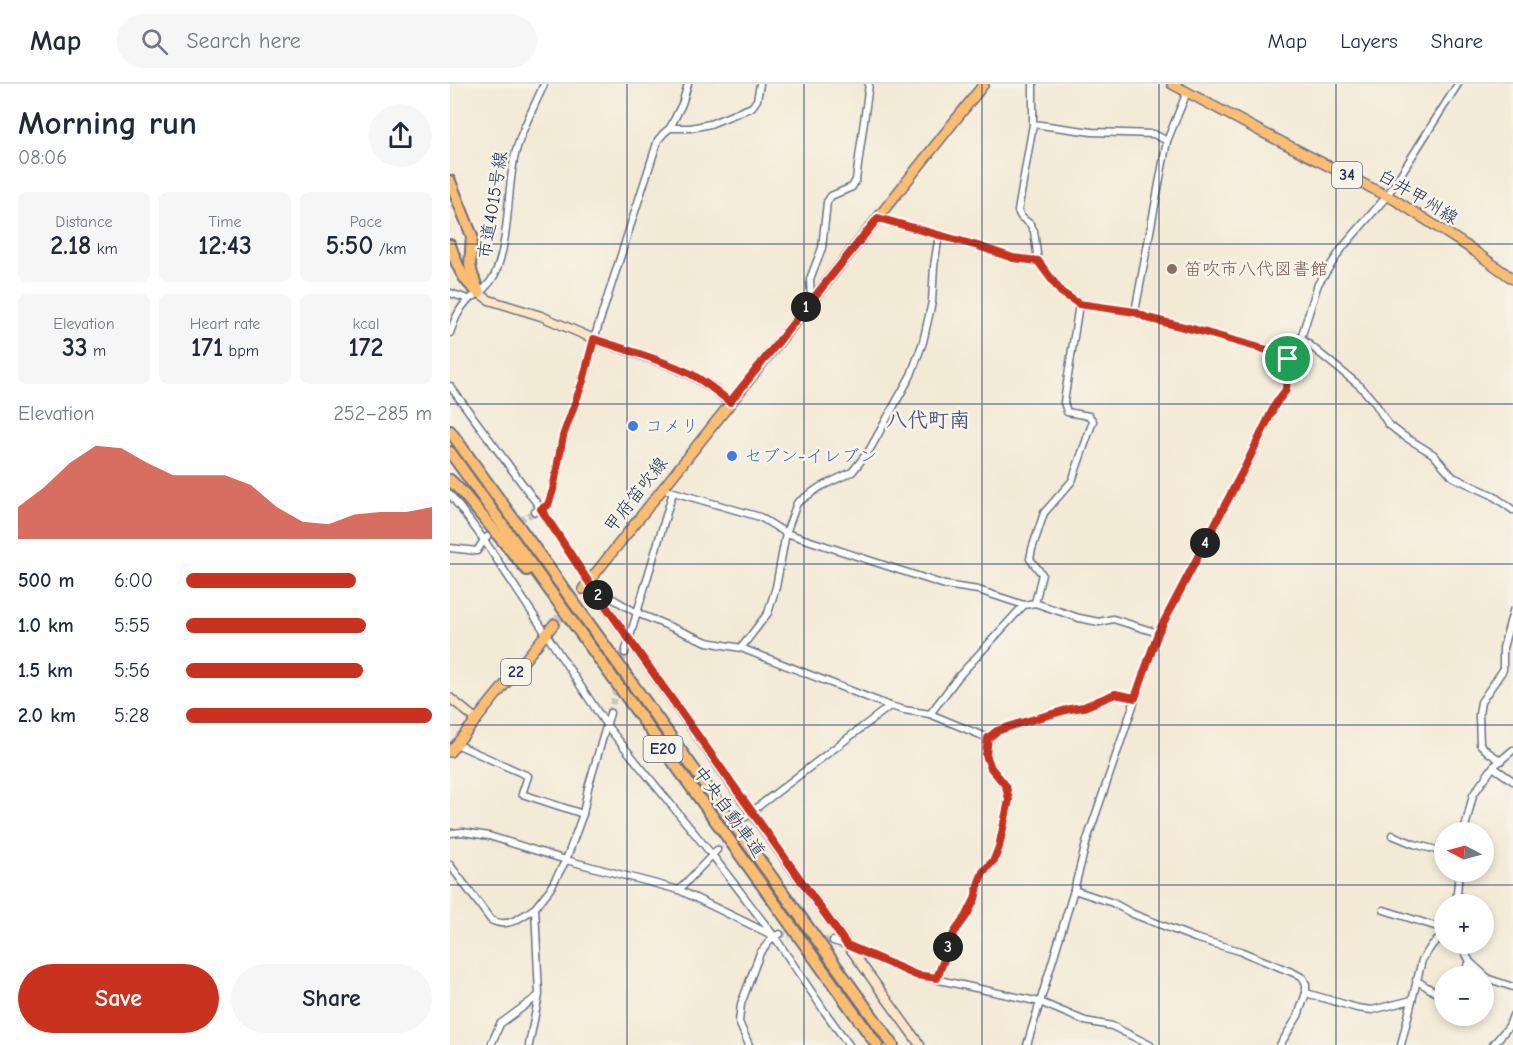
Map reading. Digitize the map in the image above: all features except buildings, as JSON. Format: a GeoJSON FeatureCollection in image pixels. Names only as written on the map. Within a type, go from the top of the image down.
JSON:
{"type":"FeatureCollection","features":[{"type":"Feature","properties":{"kind":"highway"},"geometry":{"type":"LineString","coordinates":[[450,181],[472,236],[472,274],[479,293]]}},
{"type":"Feature","properties":{"kind":"highway"},"geometry":{"type":"LineString","coordinates":[[450,245],[464,277],[479,293]]}},
{"type":"Feature","properties":{"kind":"highway"},"geometry":{"type":"LineString","coordinates":[[450,424],[520,528]]}},
{"type":"Feature","properties":{"kind":"highway","name":"中央自動車道"},"geometry":{"type":"LineString","coordinates":[[450,432],[892,1045]]}},
{"type":"Feature","properties":{"kind":"highway","name":"中央自動車道"},"geometry":{"type":"LineString","coordinates":[[450,452],[877,1045]]}},
{"type":"Feature","properties":{"kind":"highway"},"geometry":{"type":"LineString","coordinates":[[450,480],[582,637]]}},
{"type":"Feature","properties":{"kind":"main road","name":"甲府笛吹線"},"geometry":{"type":"LineString","coordinates":[[588,585],[730,402],[984,84]]}},
{"type":"Feature","properties":{"kind":"main road","name":"白井甲州線"},"geometry":{"type":"LineString","coordinates":[[1173,84],[1388,196],[1470,248],[1513,279]]}},
{"type":"Feature","properties":{"kind":"main road","name":"22"},"geometry":{"type":"LineString","coordinates":[[453,748],[554,624]]}},
{"type":"Feature","properties":{"kind":"street","name":"市道4015号線"},"geometry":{"type":"LineString","coordinates":[[479,293],[493,278],[498,268],[517,146],[544,84]]}},
{"type":"Feature","properties":{"kind":"street"},"geometry":{"type":"LineString","coordinates":[[538,510],[548,505],[553,490],[563,436],[583,381],[594,339],[658,140],[670,128],[682,104],[688,84]]}},
{"type":"Feature","properties":{"kind":"street"},"geometry":{"type":"LineString","coordinates":[[670,128],[691,128],[710,124],[752,107],[757,100],[760,84]]}},
{"type":"Feature","properties":{"kind":"street"},"geometry":{"type":"LineString","coordinates":[[811,301],[810,279],[822,248],[827,202],[831,196],[852,188],[856,180],[869,84]]}},
{"type":"Feature","properties":{"kind":"street"},"geometry":{"type":"LineString","coordinates":[[1033,84],[1033,124],[1018,211],[1034,231],[1038,261],[1061,292],[1079,304],[1135,312],[1147,318],[1267,350],[1288,359]]}},
{"type":"Feature","properties":{"kind":"street"},"geometry":{"type":"LineString","coordinates":[[1027,1045],[1087,840],[1158,633],[1276,403],[1286,390],[1288,359],[1301,338],[1318,285],[1343,247],[1388,196],[1458,84]]}},
{"type":"Feature","properties":{"kind":"street"},"geometry":{"type":"LineString","coordinates":[[1135,312],[1167,141],[1187,92]]}},
{"type":"Feature","properties":{"kind":"street"},"geometry":{"type":"LineString","coordinates":[[1033,124],[1092,132],[1154,134],[1167,141]]}},
{"type":"Feature","properties":{"kind":"street"},"geometry":{"type":"LineString","coordinates":[[878,218],[1013,258],[1038,261]]}},
{"type":"Feature","properties":{"kind":"street"},"geometry":{"type":"LineString","coordinates":[[741,648],[768,613],[777,587],[786,533],[797,503],[820,487],[852,472],[870,449],[911,375],[923,342],[932,302],[939,235]]}},
{"type":"Feature","properties":{"kind":"street"},"geometry":{"type":"LineString","coordinates":[[450,293],[468,299]]}},
{"type":"Feature","properties":{"kind":"street"},"geometry":{"type":"LineString","coordinates":[[450,333],[458,312],[468,299],[479,293],[489,300],[541,316],[594,339],[692,375],[730,402]]}},
{"type":"Feature","properties":{"kind":"street"},"geometry":{"type":"LineString","coordinates":[[1035,603],[1042,574],[1030,559],[1032,549],[1044,513],[1072,482],[1093,421],[1089,416],[1067,412],[1064,402],[1079,304]]}},
{"type":"Feature","properties":{"kind":"street"},"geometry":{"type":"LineString","coordinates":[[1301,338],[1360,386],[1375,403],[1388,424],[1433,454],[1453,477],[1492,495],[1513,510]]}},
{"type":"Feature","properties":{"kind":"street"},"geometry":{"type":"LineString","coordinates":[[450,386],[588,585],[629,639],[749,815],[920,1045]]}},
{"type":"Feature","properties":{"kind":"street"},"geometry":{"type":"LineString","coordinates":[[663,489],[760,517],[786,533],[945,585],[978,590],[1024,604],[1035,603],[1079,618],[1099,622],[1113,619],[1158,633]]}},
{"type":"Feature","properties":{"kind":"street"},"geometry":{"type":"LineString","coordinates":[[625,653],[673,492]]}},
{"type":"Feature","properties":{"kind":"street"},"geometry":{"type":"LineString","coordinates":[[450,494],[486,539],[607,726],[777,935],[825,1012],[849,1045]]}},
{"type":"Feature","properties":{"kind":"street"},"geometry":{"type":"LineString","coordinates":[[450,548],[477,551],[486,539]]}},
{"type":"Feature","properties":{"kind":"street"},"geometry":{"type":"LineString","coordinates":[[588,585],[636,613],[707,642],[741,648],[890,706],[930,714],[988,738]]}},
{"type":"Feature","properties":{"kind":"street"},"geometry":{"type":"LineString","coordinates":[[930,714],[959,676],[1024,604]]}},
{"type":"Feature","properties":{"kind":"street"},"geometry":{"type":"LineString","coordinates":[[1501,761],[1480,744],[1479,715],[1481,702],[1503,670],[1503,648],[1513,611]]}},
{"type":"Feature","properties":{"kind":"street"},"geometry":{"type":"LineString","coordinates":[[937,978],[954,933],[975,899],[983,872],[994,860],[1007,812],[1009,800],[1006,786],[991,768],[986,755],[988,738],[1007,727],[1084,707],[1115,694],[1135,698]]}},
{"type":"Feature","properties":{"kind":"street"},"geometry":{"type":"LineString","coordinates":[[450,698],[477,720]]}},
{"type":"Feature","properties":{"kind":"street"},"geometry":{"type":"LineString","coordinates":[[749,815],[890,706]]}},
{"type":"Feature","properties":{"kind":"street"},"geometry":{"type":"LineString","coordinates":[[450,865],[491,920],[499,924],[511,923],[535,908],[550,889],[566,860],[582,814],[610,713]]}},
{"type":"Feature","properties":{"kind":"street"},"geometry":{"type":"LineString","coordinates":[[453,748],[528,776],[522,794],[582,814]]}},
{"type":"Feature","properties":{"kind":"street"},"geometry":{"type":"LineString","coordinates":[[1466,822],[1473,795],[1493,767],[1513,750]]}},
{"type":"Feature","properties":{"kind":"street"},"geometry":{"type":"LineString","coordinates":[[1493,767],[1513,781]]}},
{"type":"Feature","properties":{"kind":"street"},"geometry":{"type":"LineString","coordinates":[[450,833],[463,832],[489,836],[566,860],[679,890],[777,935]]}},
{"type":"Feature","properties":{"kind":"street"},"geometry":{"type":"LineString","coordinates":[[1392,835],[1434,849]]}},
{"type":"Feature","properties":{"kind":"street"},"geometry":{"type":"LineString","coordinates":[[679,890],[717,850]]}},
{"type":"Feature","properties":{"kind":"street"},"geometry":{"type":"LineString","coordinates":[[1074,890],[1113,903],[1133,914],[1195,938],[1240,951],[1303,978],[1306,993],[1298,1016],[1280,1045]]}},
{"type":"Feature","properties":{"kind":"street"},"geometry":{"type":"LineString","coordinates":[[529,1045],[538,995],[535,908]]}},
{"type":"Feature","properties":{"kind":"street"},"geometry":{"type":"LineString","coordinates":[[1384,910],[1434,926]]}},
{"type":"Feature","properties":{"kind":"street"},"geometry":{"type":"LineString","coordinates":[[749,1045],[739,1022],[741,1004],[760,953],[777,935]]}},
{"type":"Feature","properties":{"kind":"street"},"geometry":{"type":"LineString","coordinates":[[833,941],[916,975],[1041,1002],[1085,1021],[1112,1026],[1150,1045]]}},
{"type":"Feature","properties":{"kind":"street"},"geometry":{"type":"LineString","coordinates":[[1401,1045],[1422,960],[1434,943]]}},
{"type":"Feature","properties":{"kind":"street"},"geometry":{"type":"LineString","coordinates":[[1466,954],[1470,962],[1489,979],[1513,987]]}},
{"type":"Feature","properties":{"kind":"street"},"geometry":{"type":"LineString","coordinates":[[1468,966],[1470,962]]}},
{"type":"Feature","properties":{"kind":"street"},"geometry":{"type":"LineString","coordinates":[[1416,980],[1434,992]]}},
{"type":"Feature","properties":{"kind":"street"},"geometry":{"type":"LineString","coordinates":[[1306,993],[1357,1008],[1372,1010],[1412,1000]]}},
{"type":"Feature","properties":{"kind":"street"},"geometry":{"type":"LineString","coordinates":[[491,1045],[500,1024],[538,995]]}},
{"type":"Feature","properties":{"kind":"street"},"geometry":{"type":"LineString","coordinates":[[1493,1045],[1509,1026],[1513,1015]]}},
{"type":"Feature","properties":{"kind":"tunnel"},"geometry":{"type":"LineString","coordinates":[[504,529],[535,512]]}},
{"type":"Feature","properties":{"kind":"tunnel"},"geometry":{"type":"LineString","coordinates":[[554,624],[583,589]]}},
{"type":"Feature","properties":{"kind":"tunnel"},"geometry":{"type":"LineString","coordinates":[[610,713],[625,653]]}},
{"type":"Feature","properties":{"kind":"tunnel"},"geometry":{"type":"LineString","coordinates":[[717,850],[746,817]]}},
{"type":"Feature","properties":{"kind":"tunnel"},"geometry":{"type":"LineString","coordinates":[[780,934],[833,941]]}},
{"type":"Feature","properties":{"kind":"place","name":"笛吹市八代図書館"},"geometry":{"type":"Point","coordinates":[1172,269]}},
{"type":"Feature","properties":{"kind":"place","name":"コメリ"},"geometry":{"type":"Point","coordinates":[633,426]}},
{"type":"Feature","properties":{"kind":"place","name":"セブン-イレブン"},"geometry":{"type":"Point","coordinates":[732,456]}},
{"type":"Feature","properties":{"kind":"district","name":"八代町南"},"geometry":{"type":"Point","coordinates":[928,420]}},
{"type":"Feature","properties":{"kind":"route"},"geometry":{"type":"LineString","coordinates":[[878,218],[1013,258],[1038,261],[1061,292],[1079,304],[1135,312],[1147,318],[1267,350],[1288,359],[1286,390],[1276,403],[1158,633],[1135,698],[1115,694],[1084,707],[1017,724],[997,731],[988,738],[986,755],[991,768],[1006,786],[1009,800],[994,860],[983,872],[975,899],[954,933],[937,978],[916,975],[847,945],[588,581],[541,509],[548,505],[553,490],[563,436],[583,381],[594,339],[692,375],[730,402],[878,218]]}}]}
